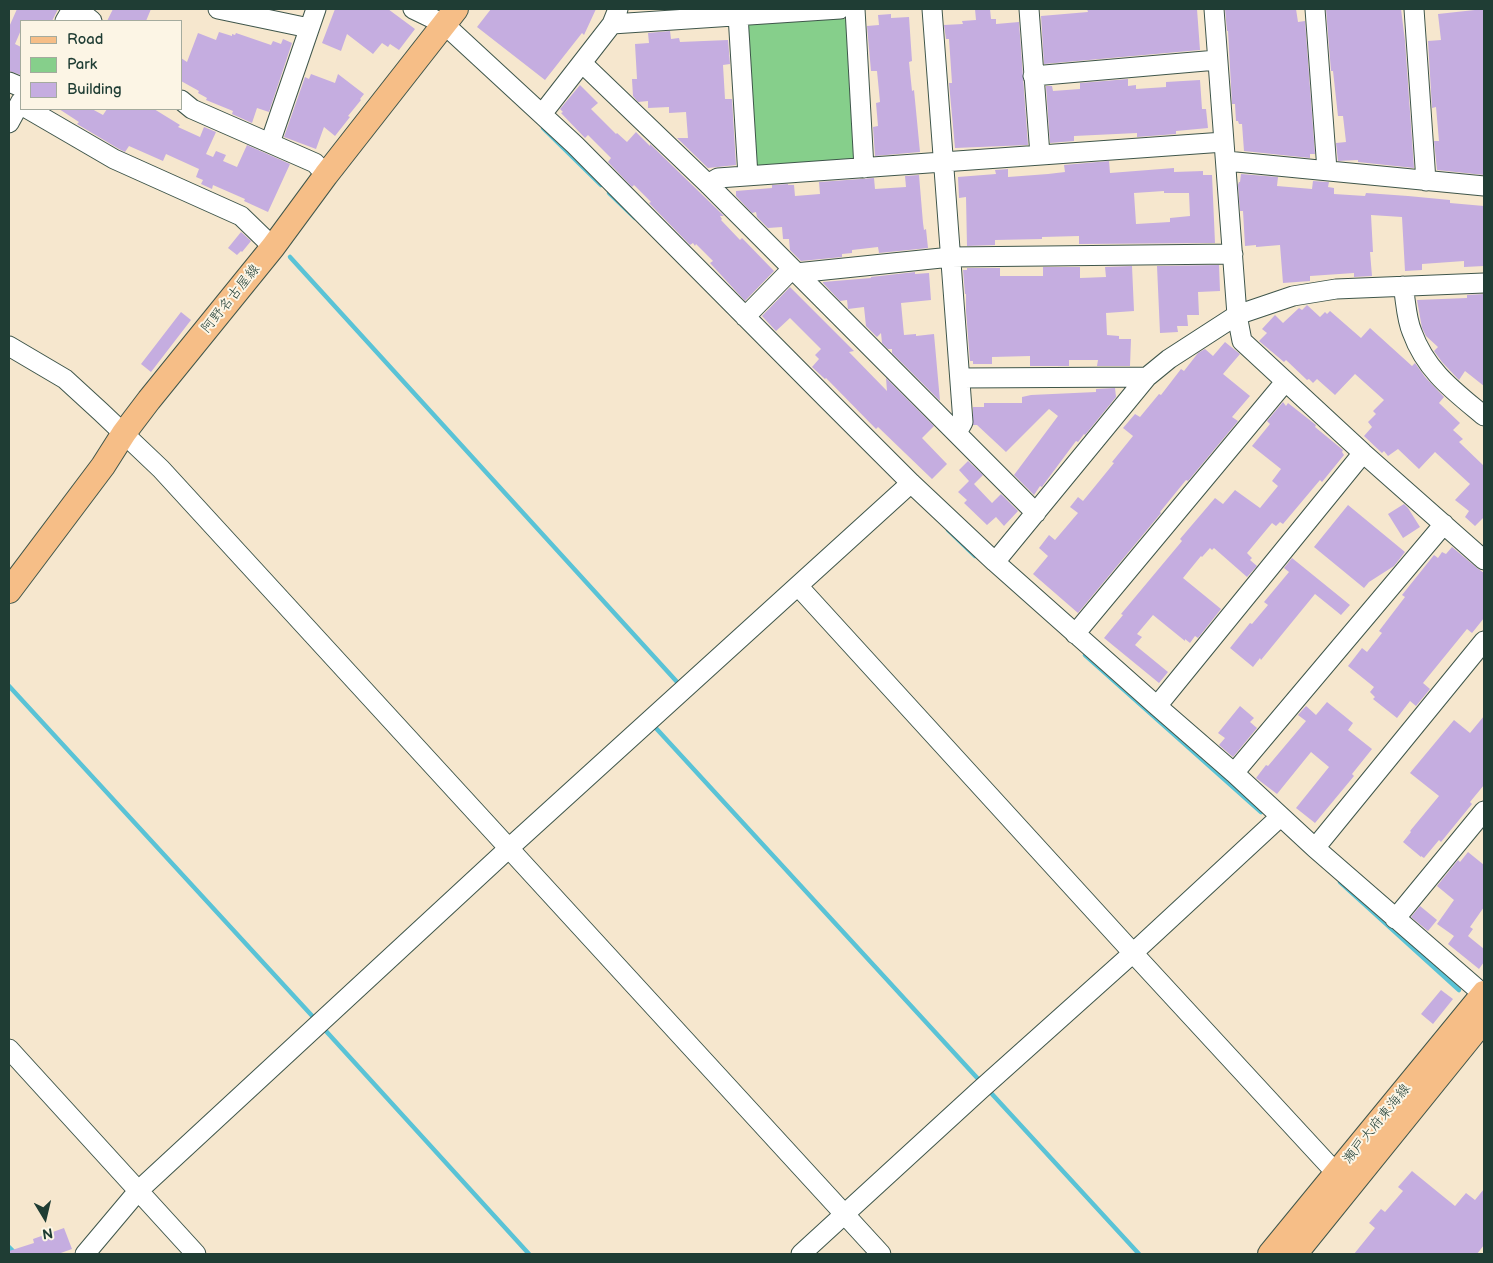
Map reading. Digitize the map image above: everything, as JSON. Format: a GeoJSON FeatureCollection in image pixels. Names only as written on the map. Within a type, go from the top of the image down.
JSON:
{"type":"FeatureCollection","features":[{"type":"Feature","properties":{"kind":"main road","name":"阿野名古屋線"},"geometry":{"type":"LineString","coordinates":[[9,591],[103,466],[124,433],[155,392],[273,247],[326,175],[450,16]]}},
{"type":"Feature","properties":{"kind":"main road","name":"瀬戸大府東海線"},"geometry":{"type":"LineString","coordinates":[[1270,1254],[1484,993]]}},
{"type":"Feature","properties":{"kind":"main road","name":"瀬戸大府東海線"},"geometry":{"type":"LineString","coordinates":[[1295,1254],[1484,1020]]}},
{"type":"Feature","properties":{"kind":"street"},"geometry":{"type":"LineString","coordinates":[[66,20],[72,9]]}},
{"type":"Feature","properties":{"kind":"street"},"geometry":{"type":"LineString","coordinates":[[77,9],[91,20]]}},
{"type":"Feature","properties":{"kind":"street"},"geometry":{"type":"LineString","coordinates":[[218,9],[309,28]]}},
{"type":"Feature","properties":{"kind":"street"},"geometry":{"type":"LineString","coordinates":[[270,143],[316,9]]}},
{"type":"Feature","properties":{"kind":"street"},"geometry":{"type":"LineString","coordinates":[[413,9],[450,16],[542,114],[912,483],[995,562],[1234,773],[1280,817],[1395,919],[1484,993]]}},
{"type":"Feature","properties":{"kind":"street"},"geometry":{"type":"LineString","coordinates":[[542,114],[582,63],[615,16],[738,16],[840,9]]}},
{"type":"Feature","properties":{"kind":"street"},"geometry":{"type":"LineString","coordinates":[[855,9],[864,168]]}},
{"type":"Feature","properties":{"kind":"street"},"geometry":{"type":"LineString","coordinates":[[932,9],[964,422],[957,433]]}},
{"type":"Feature","properties":{"kind":"street"},"geometry":{"type":"LineString","coordinates":[[1029,9],[1040,155]]}},
{"type":"Feature","properties":{"kind":"street"},"geometry":{"type":"LineString","coordinates":[[1214,9],[1237,315],[1242,341],[1363,453],[1484,560]]}},
{"type":"Feature","properties":{"kind":"street"},"geometry":{"type":"LineString","coordinates":[[1314,9],[1326,170]]}},
{"type":"Feature","properties":{"kind":"street"},"geometry":{"type":"LineString","coordinates":[[1414,9],[1426,181]]}},
{"type":"Feature","properties":{"kind":"street"},"geometry":{"type":"LineString","coordinates":[[738,16],[748,176]]}},
{"type":"Feature","properties":{"kind":"street"},"geometry":{"type":"LineString","coordinates":[[1033,76],[1217,60]]}},
{"type":"Feature","properties":{"kind":"street"},"geometry":{"type":"LineString","coordinates":[[582,63],[708,184],[1036,513]]}},
{"type":"Feature","properties":{"kind":"street"},"geometry":{"type":"LineString","coordinates":[[9,82],[20,98]]}},
{"type":"Feature","properties":{"kind":"street"},"geometry":{"type":"LineString","coordinates":[[182,101],[192,109],[315,163],[326,175]]}},
{"type":"Feature","properties":{"kind":"street"},"geometry":{"type":"LineString","coordinates":[[9,123],[20,104]]}},
{"type":"Feature","properties":{"kind":"street"},"geometry":{"type":"LineString","coordinates":[[36,110],[114,159],[241,216],[273,247]]}},
{"type":"Feature","properties":{"kind":"street"},"geometry":{"type":"LineString","coordinates":[[708,184],[718,178],[1040,155],[1225,151],[1326,170],[1484,186]]}},
{"type":"Feature","properties":{"kind":"street"},"geometry":{"type":"LineString","coordinates":[[745,317],[794,271],[951,257],[1233,254]]}},
{"type":"Feature","properties":{"kind":"street"},"geometry":{"type":"LineString","coordinates":[[995,562],[1147,376],[1169,359],[1237,315],[1293,296],[1336,289],[1484,283]]}},
{"type":"Feature","properties":{"kind":"street"},"geometry":{"type":"LineString","coordinates":[[1403,286],[1411,330],[1423,356],[1446,384],[1484,416]]}},
{"type":"Feature","properties":{"kind":"street"},"geometry":{"type":"LineString","coordinates":[[9,346],[65,379],[124,433],[168,477],[881,1254]]}},
{"type":"Feature","properties":{"kind":"street"},"geometry":{"type":"LineString","coordinates":[[960,378],[1147,376]]}},
{"type":"Feature","properties":{"kind":"street"},"geometry":{"type":"LineString","coordinates":[[1075,634],[1285,382]]}},
{"type":"Feature","properties":{"kind":"street"},"geometry":{"type":"LineString","coordinates":[[1157,706],[1363,453]]}},
{"type":"Feature","properties":{"kind":"street"},"geometry":{"type":"LineString","coordinates":[[84,1254],[138,1191],[508,849],[912,483]]}},
{"type":"Feature","properties":{"kind":"street"},"geometry":{"type":"LineString","coordinates":[[1234,773],[1444,524]]}},
{"type":"Feature","properties":{"kind":"street"},"geometry":{"type":"LineString","coordinates":[[798,586],[1337,1174]]}},
{"type":"Feature","properties":{"kind":"street"},"geometry":{"type":"LineString","coordinates":[[1315,848],[1484,642]]}},
{"type":"Feature","properties":{"kind":"street"},"geometry":{"type":"LineString","coordinates":[[1395,919],[1484,811]]}},
{"type":"Feature","properties":{"kind":"street"},"geometry":{"type":"LineString","coordinates":[[801,1254],[1280,817]]}},
{"type":"Feature","properties":{"kind":"street"},"geometry":{"type":"LineString","coordinates":[[9,1049],[196,1254]]}},
{"type":"Feature","properties":{"kind":"green space"},"geometry":{"type":"Polygon","coordinates":[[[839,16],[848,21],[857,156],[852,162],[752,165],[746,28],[751,22],[839,16]]]}},
{"type":"Feature","properties":{"kind":"building"},"geometry":{"type":"Polygon","coordinates":[[[17,9],[58,9],[52,20],[20,20],[20,32],[15,44],[20,46],[20,75],[9,71],[9,27],[17,9]]]}},
{"type":"Feature","properties":{"kind":"building"},"geometry":{"type":"Polygon","coordinates":[[[113,9],[151,9],[146,20],[108,20],[113,9]]]}},
{"type":"Feature","properties":{"kind":"building"},"geometry":{"type":"Polygon","coordinates":[[[335,9],[388,9],[415,29],[399,50],[390,44],[388,47],[382,43],[373,54],[347,34],[341,51],[322,43],[335,9]]]}},
{"type":"Feature","properties":{"kind":"building"},"geometry":{"type":"Polygon","coordinates":[[[491,9],[596,9],[584,35],[582,33],[545,80],[477,27],[491,9]]]}},
{"type":"Feature","properties":{"kind":"building"},"geometry":{"type":"Polygon","coordinates":[[[975,9],[990,9],[991,19],[996,19],[996,24],[1019,22],[1028,145],[955,148],[949,83],[952,83],[949,39],[946,39],[944,25],[963,24],[962,21],[976,20],[975,9]]]}},
{"type":"Feature","properties":{"kind":"building"},"geometry":{"type":"Polygon","coordinates":[[[1087,9],[1197,9],[1200,50],[1044,64],[1041,16],[1088,12],[1087,9]]]}},
{"type":"Feature","properties":{"kind":"building"},"geometry":{"type":"Polygon","coordinates":[[[1225,9],[1296,9],[1298,22],[1305,21],[1315,154],[1310,154],[1310,158],[1244,151],[1242,124],[1236,121],[1235,104],[1232,104],[1225,9]]]}},
{"type":"Feature","properties":{"kind":"building"},"geometry":{"type":"Polygon","coordinates":[[[1326,9],[1401,9],[1414,168],[1358,162],[1358,160],[1338,161],[1336,143],[1346,142],[1343,116],[1338,116],[1333,71],[1331,71],[1326,9]]]}},
{"type":"Feature","properties":{"kind":"building"},"geometry":{"type":"Polygon","coordinates":[[[1484,9],[1484,175],[1437,170],[1434,141],[1439,141],[1436,107],[1432,108],[1428,41],[1441,40],[1438,14],[1484,9]]]}},
{"type":"Feature","properties":{"kind":"building"},"geometry":{"type":"Polygon","coordinates":[[[891,14],[891,18],[909,17],[912,61],[909,62],[912,91],[914,90],[920,152],[875,156],[873,127],[878,126],[876,103],[880,102],[877,71],[871,71],[867,26],[879,25],[878,15],[891,14]]]}},
{"type":"Feature","properties":{"kind":"building"},"geometry":{"type":"Polygon","coordinates":[[[670,31],[671,39],[679,38],[680,42],[728,40],[730,64],[723,65],[725,99],[732,99],[736,165],[708,168],[677,138],[688,138],[686,112],[669,113],[669,107],[648,108],[648,101],[638,102],[633,96],[632,79],[637,79],[635,44],[649,43],[648,33],[670,31]]]}},
{"type":"Feature","properties":{"kind":"building"},"geometry":{"type":"Polygon","coordinates":[[[219,32],[232,36],[232,34],[235,35],[236,33],[271,45],[273,41],[281,44],[283,39],[292,43],[269,112],[257,108],[252,123],[232,114],[233,111],[206,100],[207,98],[198,93],[199,91],[182,82],[182,59],[187,62],[198,33],[216,40],[219,32]]]}},
{"type":"Feature","properties":{"kind":"building"},"geometry":{"type":"Polygon","coordinates":[[[311,74],[335,83],[338,74],[364,94],[348,116],[350,117],[335,136],[324,127],[316,149],[284,137],[305,77],[309,79],[311,74]]]}},
{"type":"Feature","properties":{"kind":"building"},"geometry":{"type":"Polygon","coordinates":[[[1128,79],[1128,86],[1136,85],[1136,89],[1166,87],[1166,82],[1200,80],[1202,109],[1206,109],[1208,128],[1176,131],[1176,134],[1137,137],[1137,133],[1074,136],[1074,141],[1050,143],[1046,86],[1052,86],[1053,91],[1080,89],[1080,83],[1128,79]]]}},
{"type":"Feature","properties":{"kind":"building"},"geometry":{"type":"Polygon","coordinates":[[[580,85],[598,103],[591,109],[616,134],[627,142],[636,132],[650,146],[650,144],[724,216],[720,216],[721,220],[740,240],[742,238],[774,271],[745,301],[710,263],[713,261],[696,244],[695,246],[693,243],[690,245],[649,203],[651,202],[634,185],[632,187],[608,162],[611,158],[588,135],[585,138],[561,113],[563,112],[560,109],[580,85]]]}},
{"type":"Feature","properties":{"kind":"building"},"geometry":{"type":"Polygon","coordinates":[[[61,110],[94,110],[103,115],[106,110],[156,110],[180,125],[178,127],[200,137],[204,127],[216,132],[206,154],[213,157],[216,151],[226,155],[223,161],[237,167],[247,145],[290,164],[268,212],[244,201],[245,199],[213,185],[212,189],[201,184],[203,180],[196,177],[199,169],[166,154],[163,161],[129,146],[125,152],[77,124],[79,122],[61,110]]]}},
{"type":"Feature","properties":{"kind":"building"},"geometry":{"type":"Polygon","coordinates":[[[1109,161],[1110,173],[1174,168],[1174,172],[1203,171],[1203,175],[1212,175],[1215,243],[1079,244],[1079,236],[995,240],[995,245],[967,246],[966,197],[959,198],[958,177],[996,174],[995,170],[1008,169],[1008,177],[1048,174],[1065,172],[1064,165],[1109,161]],[[1164,191],[1134,193],[1136,224],[1170,222],[1170,218],[1190,216],[1189,193],[1164,193],[1164,191]]]}},
{"type":"Feature","properties":{"kind":"building"},"geometry":{"type":"Polygon","coordinates":[[[1241,174],[1278,177],[1277,186],[1312,189],[1313,181],[1329,182],[1328,187],[1334,188],[1334,194],[1365,196],[1366,193],[1408,196],[1450,200],[1450,203],[1484,206],[1484,266],[1464,267],[1464,261],[1422,264],[1422,270],[1405,271],[1402,217],[1371,215],[1373,252],[1370,252],[1372,276],[1354,277],[1354,273],[1310,276],[1310,281],[1283,283],[1280,245],[1245,246],[1243,211],[1240,211],[1238,185],[1241,174]]]}},
{"type":"Feature","properties":{"kind":"building"},"geometry":{"type":"Polygon","coordinates":[[[919,175],[923,223],[924,230],[926,229],[928,248],[879,253],[878,247],[852,250],[852,253],[842,254],[842,257],[801,261],[790,250],[789,239],[783,239],[782,227],[768,228],[757,217],[756,212],[752,213],[736,196],[736,191],[772,188],[772,185],[788,184],[794,185],[795,196],[820,194],[819,182],[874,178],[875,189],[906,187],[905,176],[919,175]]]}},
{"type":"Feature","properties":{"kind":"building"},"geometry":{"type":"Polygon","coordinates":[[[241,232],[251,241],[237,255],[228,248],[241,232]]]}},
{"type":"Feature","properties":{"kind":"building"},"geometry":{"type":"Polygon","coordinates":[[[1219,265],[1220,291],[1198,292],[1199,315],[1187,315],[1188,326],[1177,326],[1178,332],[1160,333],[1157,266],[1219,265]]]}},
{"type":"Feature","properties":{"kind":"building"},"geometry":{"type":"Polygon","coordinates":[[[1132,266],[1134,311],[1106,313],[1107,335],[1119,336],[1119,339],[1131,339],[1130,366],[1097,366],[1098,360],[1069,360],[1069,366],[1030,366],[1030,356],[992,357],[992,364],[973,364],[973,361],[970,361],[963,270],[967,270],[967,268],[1000,268],[1000,276],[1043,276],[1043,267],[1080,267],[1080,278],[1106,277],[1105,267],[1132,266]]]}},
{"type":"Feature","properties":{"kind":"building"},"geometry":{"type":"Polygon","coordinates":[[[915,272],[915,274],[929,273],[931,300],[901,303],[904,335],[934,334],[940,401],[892,353],[892,349],[888,349],[882,343],[881,333],[877,337],[866,326],[864,307],[848,309],[847,300],[840,301],[823,283],[915,272]]]}},
{"type":"Feature","properties":{"kind":"building"},"geometry":{"type":"Polygon","coordinates":[[[790,287],[854,351],[849,352],[887,391],[886,378],[934,426],[922,438],[947,464],[932,479],[878,427],[876,429],[826,378],[812,367],[819,359],[815,355],[821,349],[790,318],[776,331],[762,316],[790,287]]]}},
{"type":"Feature","properties":{"kind":"building"},"geometry":{"type":"Polygon","coordinates":[[[1484,294],[1484,386],[1465,371],[1459,380],[1442,362],[1434,351],[1438,347],[1426,336],[1422,328],[1417,300],[1467,298],[1467,295],[1484,294]]]}},
{"type":"Feature","properties":{"kind":"building"},"geometry":{"type":"Polygon","coordinates":[[[1307,305],[1320,317],[1325,312],[1327,314],[1330,311],[1361,338],[1370,328],[1412,366],[1415,363],[1444,397],[1439,403],[1460,423],[1453,430],[1463,439],[1459,442],[1484,466],[1484,517],[1475,526],[1465,517],[1469,511],[1455,500],[1470,484],[1435,452],[1419,469],[1398,449],[1388,456],[1384,451],[1382,453],[1364,436],[1372,427],[1368,422],[1376,414],[1373,411],[1384,400],[1355,374],[1335,395],[1317,379],[1313,383],[1309,379],[1307,380],[1286,360],[1284,362],[1259,341],[1267,333],[1262,329],[1275,315],[1283,323],[1299,308],[1302,310],[1307,305]]]}},
{"type":"Feature","properties":{"kind":"building"},"geometry":{"type":"Polygon","coordinates":[[[181,312],[191,320],[151,372],[141,364],[181,312]]]}},
{"type":"Feature","properties":{"kind":"building"},"geometry":{"type":"Polygon","coordinates":[[[1225,342],[1240,354],[1223,374],[1250,396],[1232,417],[1238,421],[1188,481],[1186,480],[1078,613],[1033,574],[1048,556],[1039,548],[1049,535],[1055,540],[1078,513],[1070,507],[1078,497],[1083,501],[1114,463],[1112,462],[1133,436],[1123,428],[1135,414],[1140,417],[1159,394],[1161,395],[1181,369],[1184,371],[1198,353],[1205,349],[1213,356],[1225,342]]]}},
{"type":"Feature","properties":{"kind":"building"},"geometry":{"type":"Polygon","coordinates":[[[1115,388],[1116,397],[1085,435],[1078,442],[1076,441],[1034,495],[1014,475],[1058,416],[1049,409],[1006,452],[977,425],[973,425],[973,407],[984,407],[984,403],[1022,403],[1022,397],[1031,395],[1096,392],[1096,389],[1115,388]]]}},
{"type":"Feature","properties":{"kind":"building"},"geometry":{"type":"Polygon","coordinates":[[[1283,402],[1286,406],[1288,403],[1316,425],[1315,427],[1343,450],[1344,455],[1283,524],[1280,522],[1276,526],[1272,523],[1247,553],[1252,558],[1250,560],[1257,566],[1247,577],[1214,548],[1212,550],[1210,548],[1183,578],[1221,609],[1198,638],[1195,636],[1190,643],[1185,639],[1185,641],[1153,615],[1137,634],[1142,637],[1135,645],[1168,672],[1159,683],[1104,638],[1123,615],[1121,614],[1182,541],[1180,539],[1215,498],[1223,504],[1235,490],[1260,508],[1278,486],[1272,481],[1281,469],[1252,446],[1270,424],[1267,421],[1283,402]]]}},
{"type":"Feature","properties":{"kind":"building"},"geometry":{"type":"Polygon","coordinates":[[[968,461],[983,475],[974,484],[992,503],[1001,494],[1018,511],[1004,526],[996,517],[987,525],[964,503],[967,500],[958,492],[969,481],[959,470],[968,461]]]}},
{"type":"Feature","properties":{"kind":"building"},"geometry":{"type":"Polygon","coordinates":[[[1404,504],[1420,527],[1403,538],[1388,514],[1404,504]]]}},
{"type":"Feature","properties":{"kind":"building"},"geometry":{"type":"Polygon","coordinates":[[[1348,505],[1405,552],[1394,566],[1369,582],[1364,588],[1314,547],[1348,505]]]}},
{"type":"Feature","properties":{"kind":"building"},"geometry":{"type":"Polygon","coordinates":[[[1452,547],[1484,573],[1484,618],[1472,633],[1467,629],[1423,683],[1430,689],[1416,706],[1410,701],[1397,718],[1373,699],[1375,697],[1370,692],[1374,687],[1348,666],[1362,648],[1367,652],[1382,633],[1379,631],[1405,597],[1402,595],[1434,555],[1438,558],[1442,552],[1446,554],[1452,547]]]}},
{"type":"Feature","properties":{"kind":"building"},"geometry":{"type":"Polygon","coordinates":[[[1292,558],[1350,605],[1341,615],[1315,594],[1261,660],[1260,658],[1253,667],[1230,648],[1250,623],[1252,624],[1268,605],[1264,602],[1289,572],[1284,568],[1292,558]]]}},
{"type":"Feature","properties":{"kind":"building"},"geometry":{"type":"Polygon","coordinates":[[[1327,702],[1353,723],[1348,730],[1372,749],[1352,774],[1354,776],[1315,823],[1296,808],[1329,767],[1311,752],[1277,794],[1256,778],[1306,721],[1298,715],[1306,706],[1316,715],[1327,702]]]}},
{"type":"Feature","properties":{"kind":"building"},"geometry":{"type":"Polygon","coordinates":[[[1240,706],[1254,718],[1250,722],[1257,728],[1233,757],[1219,745],[1225,738],[1218,733],[1240,706]]]}},
{"type":"Feature","properties":{"kind":"building"},"geometry":{"type":"Polygon","coordinates":[[[1484,716],[1484,785],[1470,802],[1472,804],[1441,842],[1439,840],[1424,858],[1421,857],[1403,842],[1439,796],[1410,773],[1454,720],[1470,733],[1484,716]]]}},
{"type":"Feature","properties":{"kind":"building"},"geometry":{"type":"Polygon","coordinates":[[[1468,852],[1484,865],[1484,907],[1470,927],[1473,929],[1468,936],[1484,949],[1484,962],[1479,969],[1448,944],[1454,936],[1437,924],[1454,900],[1437,886],[1458,860],[1460,862],[1468,852]]]}},
{"type":"Feature","properties":{"kind":"building"},"geometry":{"type":"Polygon","coordinates":[[[1420,906],[1437,920],[1428,931],[1411,917],[1420,906]]]}},
{"type":"Feature","properties":{"kind":"building"},"geometry":{"type":"Polygon","coordinates":[[[1441,990],[1453,999],[1433,1024],[1421,1014],[1441,990]]]}},
{"type":"Feature","properties":{"kind":"building"},"geometry":{"type":"Polygon","coordinates":[[[1412,1171],[1455,1206],[1466,1193],[1475,1200],[1484,1189],[1484,1245],[1477,1254],[1354,1254],[1375,1228],[1369,1223],[1381,1209],[1385,1212],[1403,1191],[1398,1187],[1412,1171]]]}},
{"type":"Feature","properties":{"kind":"building"},"geometry":{"type":"Polygon","coordinates":[[[64,1228],[72,1249],[58,1254],[9,1254],[9,1251],[34,1243],[33,1239],[64,1228]]]}},
{"type":"Feature","properties":{"kind":"waterway"},"geometry":{"type":"LineString","coordinates":[[543,128],[601,185]]}},
{"type":"Feature","properties":{"kind":"waterway"},"geometry":{"type":"LineString","coordinates":[[609,193],[635,218]]}},
{"type":"Feature","properties":{"kind":"waterway"},"geometry":{"type":"LineString","coordinates":[[290,257],[678,683]]}},
{"type":"Feature","properties":{"kind":"waterway"},"geometry":{"type":"LineString","coordinates":[[948,530],[975,556]]}},
{"type":"Feature","properties":{"kind":"waterway"},"geometry":{"type":"LineString","coordinates":[[1085,655],[1261,812]]}},
{"type":"Feature","properties":{"kind":"waterway"},"geometry":{"type":"LineString","coordinates":[[9,686],[315,1019]]}},
{"type":"Feature","properties":{"kind":"waterway"},"geometry":{"type":"LineString","coordinates":[[654,726],[980,1081]]}},
{"type":"Feature","properties":{"kind":"waterway"},"geometry":{"type":"LineString","coordinates":[[1340,882],[1459,990]]}},
{"type":"Feature","properties":{"kind":"waterway"},"geometry":{"type":"LineString","coordinates":[[325,1030],[529,1254]]}},
{"type":"Feature","properties":{"kind":"waterway"},"geometry":{"type":"LineString","coordinates":[[992,1094],[1139,1254]]}},
{"type":"Feature","properties":{"kind":"waterway"},"geometry":{"type":"LineString","coordinates":[[9,1247],[16,1254]]}}]}
